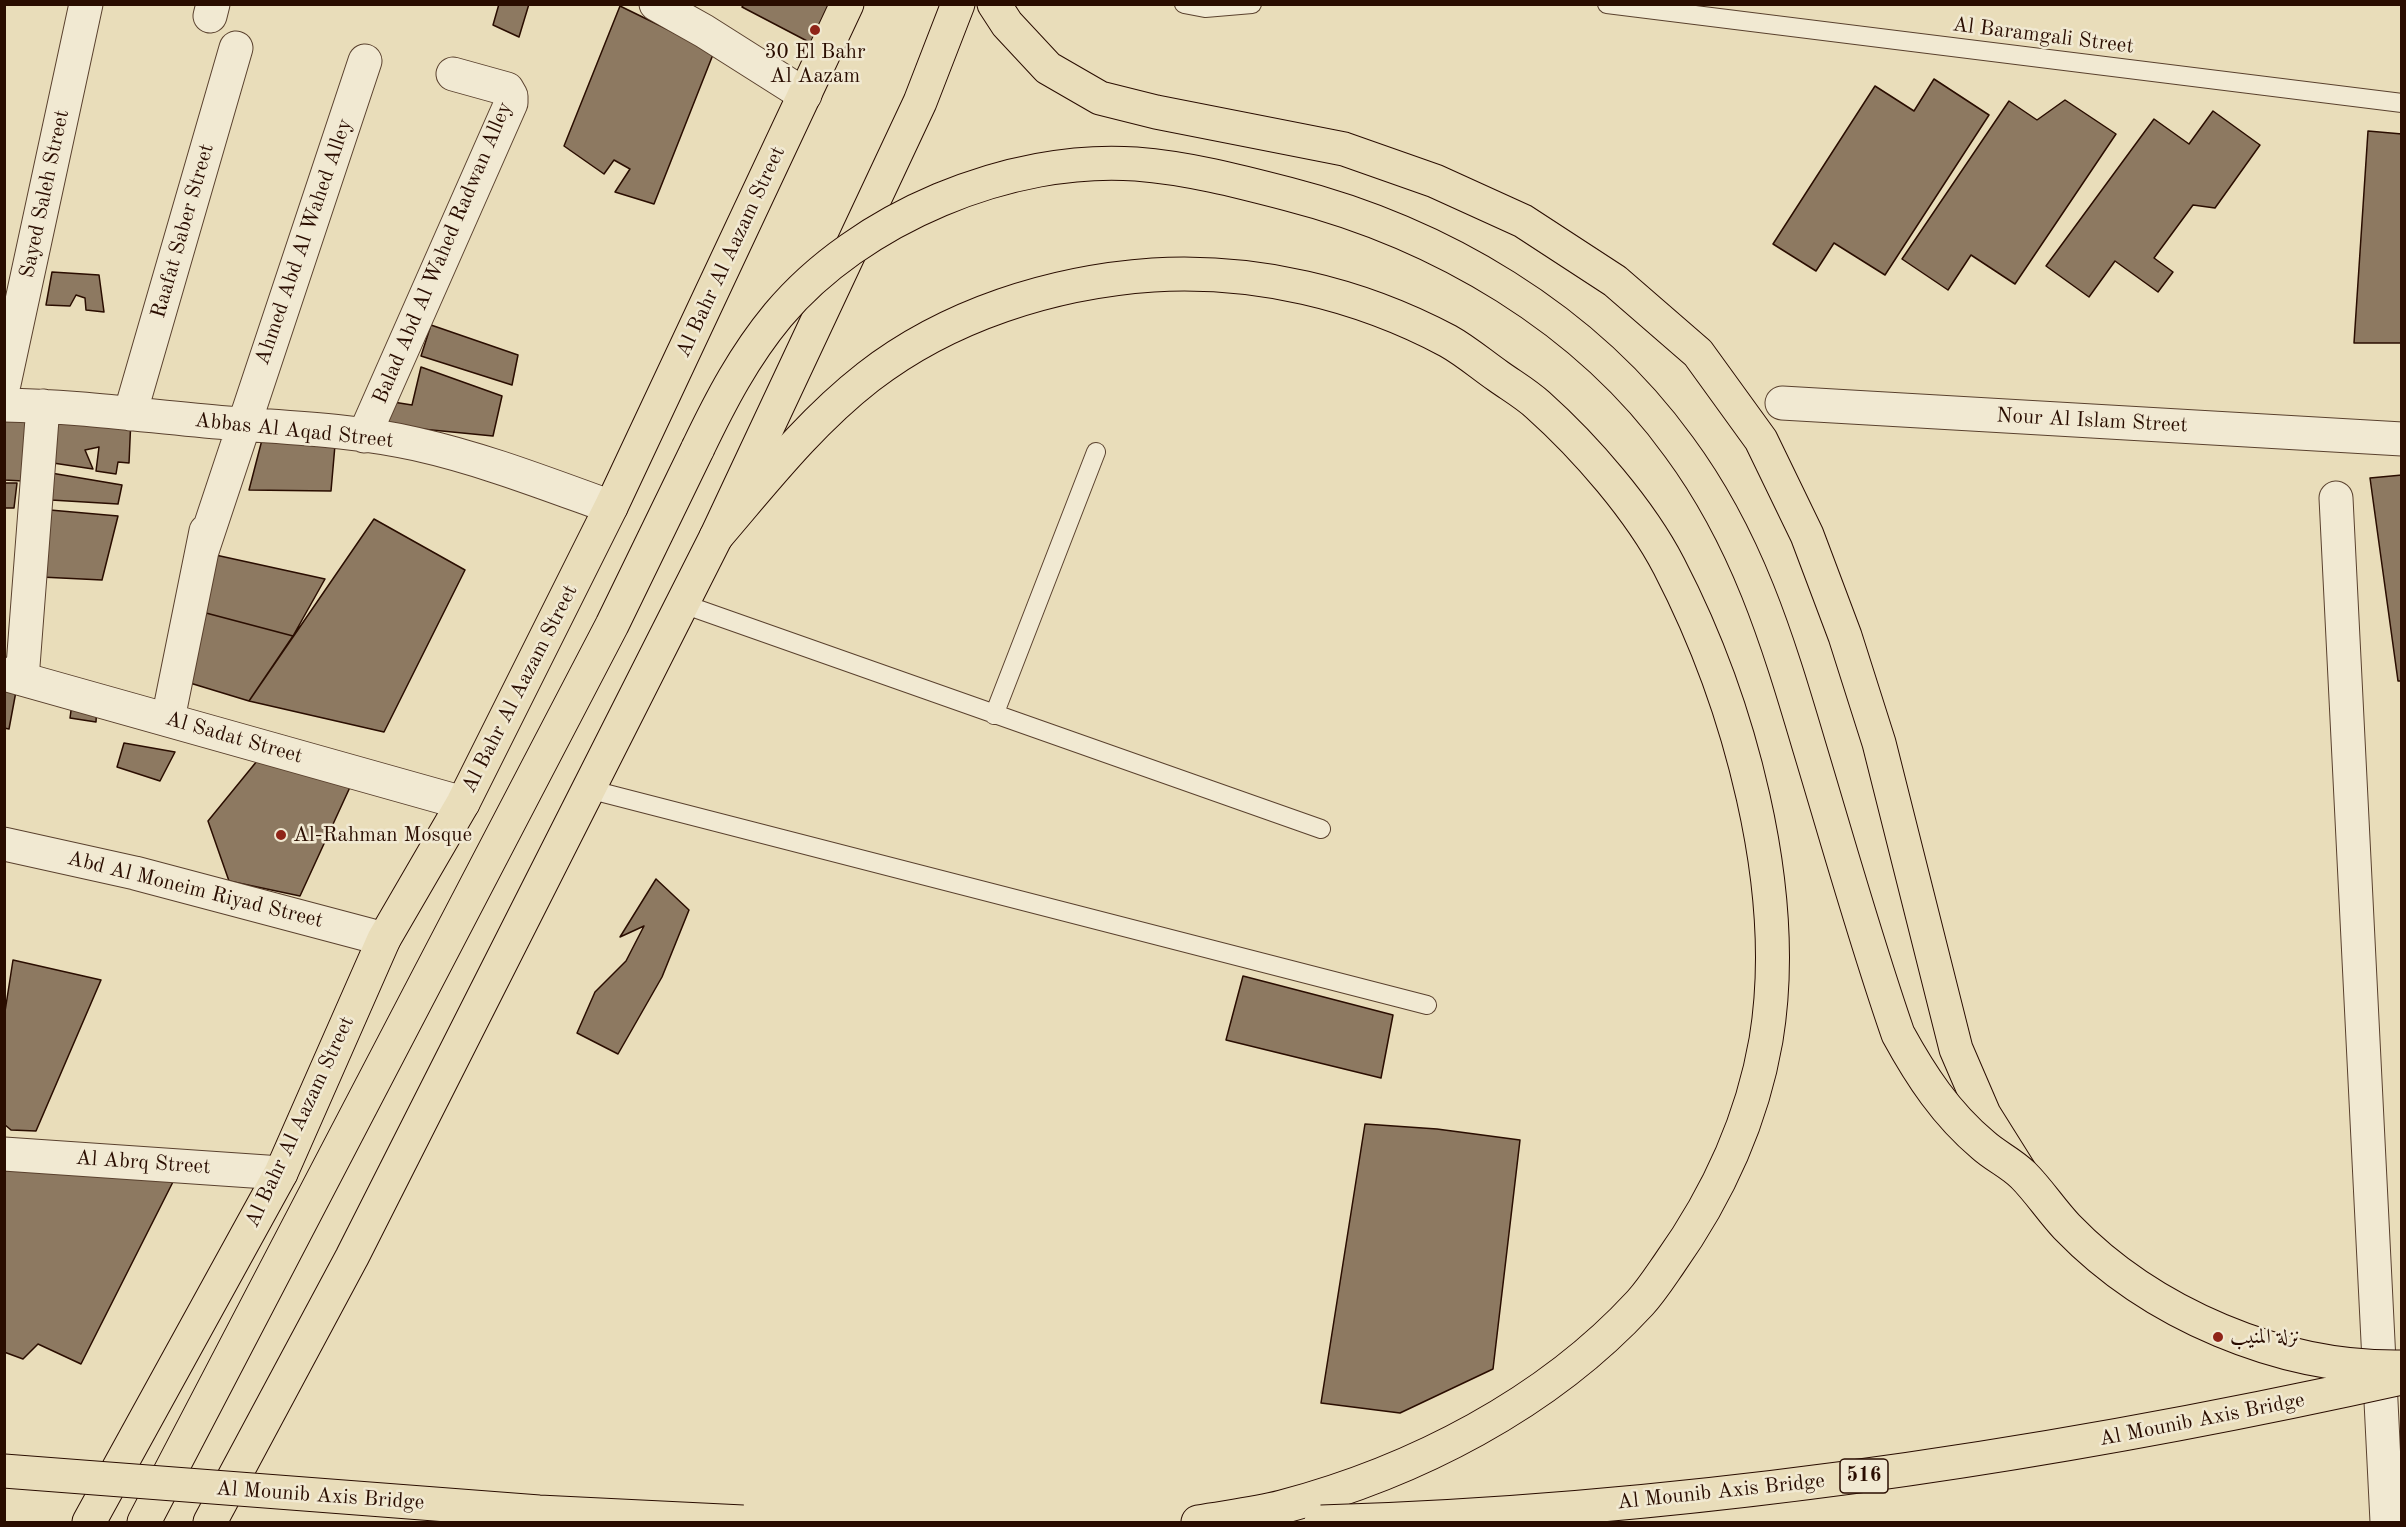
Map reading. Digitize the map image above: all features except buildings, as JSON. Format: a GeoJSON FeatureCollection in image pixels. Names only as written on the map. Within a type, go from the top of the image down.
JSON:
{"type":"FeatureCollection","features":[{"type":"Feature","properties":{"kind":"main road","name":"Al Bahr Al Aazam Street"},"geometry":{"type":"LineString","coordinates":[[88,1522],[281,1173],[384,939],[463,803],[611,507],[847,4]]}},
{"type":"Feature","properties":{"kind":"main road"},"geometry":{"type":"LineString","coordinates":[[210,1522],[352,1257],[716,537],[920,102],[958,4]]}},
{"type":"Feature","properties":{"kind":"main road"},"geometry":{"type":"LineString","coordinates":[[994,4],[1006,24],[1048,68],[1100,98],[1156,112],[1344,149],[1436,181],[1523,220],[1615,281],[1698,353],[1761,440],[1807,536],[1845,636],[1879,743],[1956,1049],[1984,1114],[2021,1173],[2077,1235],[2121,1274],[2181,1312],[2246,1341],[2315,1359],[2402,1367]]}},
{"type":"Feature","properties":{"kind":"main road"},"geometry":{"type":"LineString","coordinates":[[144,1522],[612,624],[733,376],[780,313],[837,258],[903,215],[976,184],[1053,167],[1133,164],[1211,174],[1327,204],[1409,234],[1485,273],[1557,323],[1622,380],[1678,445],[1724,517],[1765,604],[1898,1034],[1921,1075],[1949,1113],[1983,1146],[2021,1173]]}},
{"type":"Feature","properties":{"kind":"main road"},"geometry":{"type":"LineString","coordinates":[[716,537],[808,429],[872,374],[944,330],[1022,298],[1105,278],[1189,273],[1274,280],[1356,301],[1450,342],[1535,402],[1608,477],[1667,562],[1710,656],[1743,758],[1763,849],[1773,944],[1766,1041],[1741,1134],[1700,1221],[1644,1300],[1575,1366],[1483,1425],[1385,1473],[1281,1507],[1198,1522]]}},
{"type":"Feature","properties":{"kind":"main road","name":"Al Mounib Axis Bridge"},"geometry":{"type":"LineString","coordinates":[[1321,1522],[1543,1510],[1728,1493],[1911,1470],[2105,1439],[2402,1378]]}},
{"type":"Feature","properties":{"kind":"main road","name":"Al Mounib Axis Bridge"},"geometry":{"type":"LineString","coordinates":[[4,1471],[539,1512],[743,1522]]}},
{"type":"Feature","properties":{"kind":"street","name":"Sayed Saleh Street"},"geometry":{"type":"LineString","coordinates":[[4,384],[86,4]]}},
{"type":"Feature","properties":{"kind":"street"},"geometry":{"type":"LineString","coordinates":[[656,4],[704,31],[805,95]]}},
{"type":"Feature","properties":{"kind":"street","name":"Raafat Saber Street"},"geometry":{"type":"LineString","coordinates":[[130,414],[236,48]]}},
{"type":"Feature","properties":{"kind":"street","name":"Ahmed Abd Al Wahed Alley"},"geometry":{"type":"LineString","coordinates":[[168,719],[202,551],[236,424],[365,61]]}},
{"type":"Feature","properties":{"kind":"street","name":"Balad Abd Al Wahed Radwan Alley"},"geometry":{"type":"LineString","coordinates":[[364,436],[511,104],[512,96],[507,89],[453,74]]}},
{"type":"Feature","properties":{"kind":"street","name":"Nour Al Islam Street"},"geometry":{"type":"LineString","coordinates":[[1782,403],[2402,439]]}},
{"type":"Feature","properties":{"kind":"street","name":"Abbas Al Aqad Street"},"geometry":{"type":"LineString","coordinates":[[4,405],[43,406],[236,424],[318,429],[416,444],[512,471],[611,507]]}},
{"type":"Feature","properties":{"kind":"street"},"geometry":{"type":"LineString","coordinates":[[13,676],[43,406]]}},
{"type":"Feature","properties":{"kind":"street"},"geometry":{"type":"LineString","coordinates":[[2336,498],[2387,1522]]}},
{"type":"Feature","properties":{"kind":"street","name":"Al Sadat Street"},"geometry":{"type":"LineString","coordinates":[[13,676],[463,803]]}},
{"type":"Feature","properties":{"kind":"street","name":"Abd Al Moneim Riyad Street"},"geometry":{"type":"LineString","coordinates":[[4,844],[135,873],[384,939]]}},
{"type":"Feature","properties":{"kind":"street","name":"Al Abrq Street"},"geometry":{"type":"LineString","coordinates":[[4,1154],[281,1173]]}},
{"type":"Feature","properties":{"kind":"lane"},"geometry":{"type":"LineString","coordinates":[[1184,4],[1205,8],[1252,4]]}},
{"type":"Feature","properties":{"kind":"lane","name":"Al Baramgali Street"},"geometry":{"type":"LineString","coordinates":[[1607,4],[2402,104]]}},
{"type":"Feature","properties":{"kind":"lane"},"geometry":{"type":"LineString","coordinates":[[994,715],[1096,452]]}},
{"type":"Feature","properties":{"kind":"lane"},"geometry":{"type":"LineString","coordinates":[[683,603],[1321,829]]}},
{"type":"Feature","properties":{"kind":"lane"},"geometry":{"type":"LineString","coordinates":[[588,789],[1427,1005]]}},
{"type":"Feature","properties":{"kind":"place","name":"30 El Bahr Al Aazam"},"geometry":{"type":"Point","coordinates":[815,30]}},
{"type":"Feature","properties":{"kind":"place","name":"Al-Rahman Mosque"},"geometry":{"type":"Point","coordinates":[281,835]}},
{"type":"Feature","properties":{"kind":"place","name":"نزلة المنيب"},"geometry":{"type":"Point","coordinates":[2218,1337]}}]}
